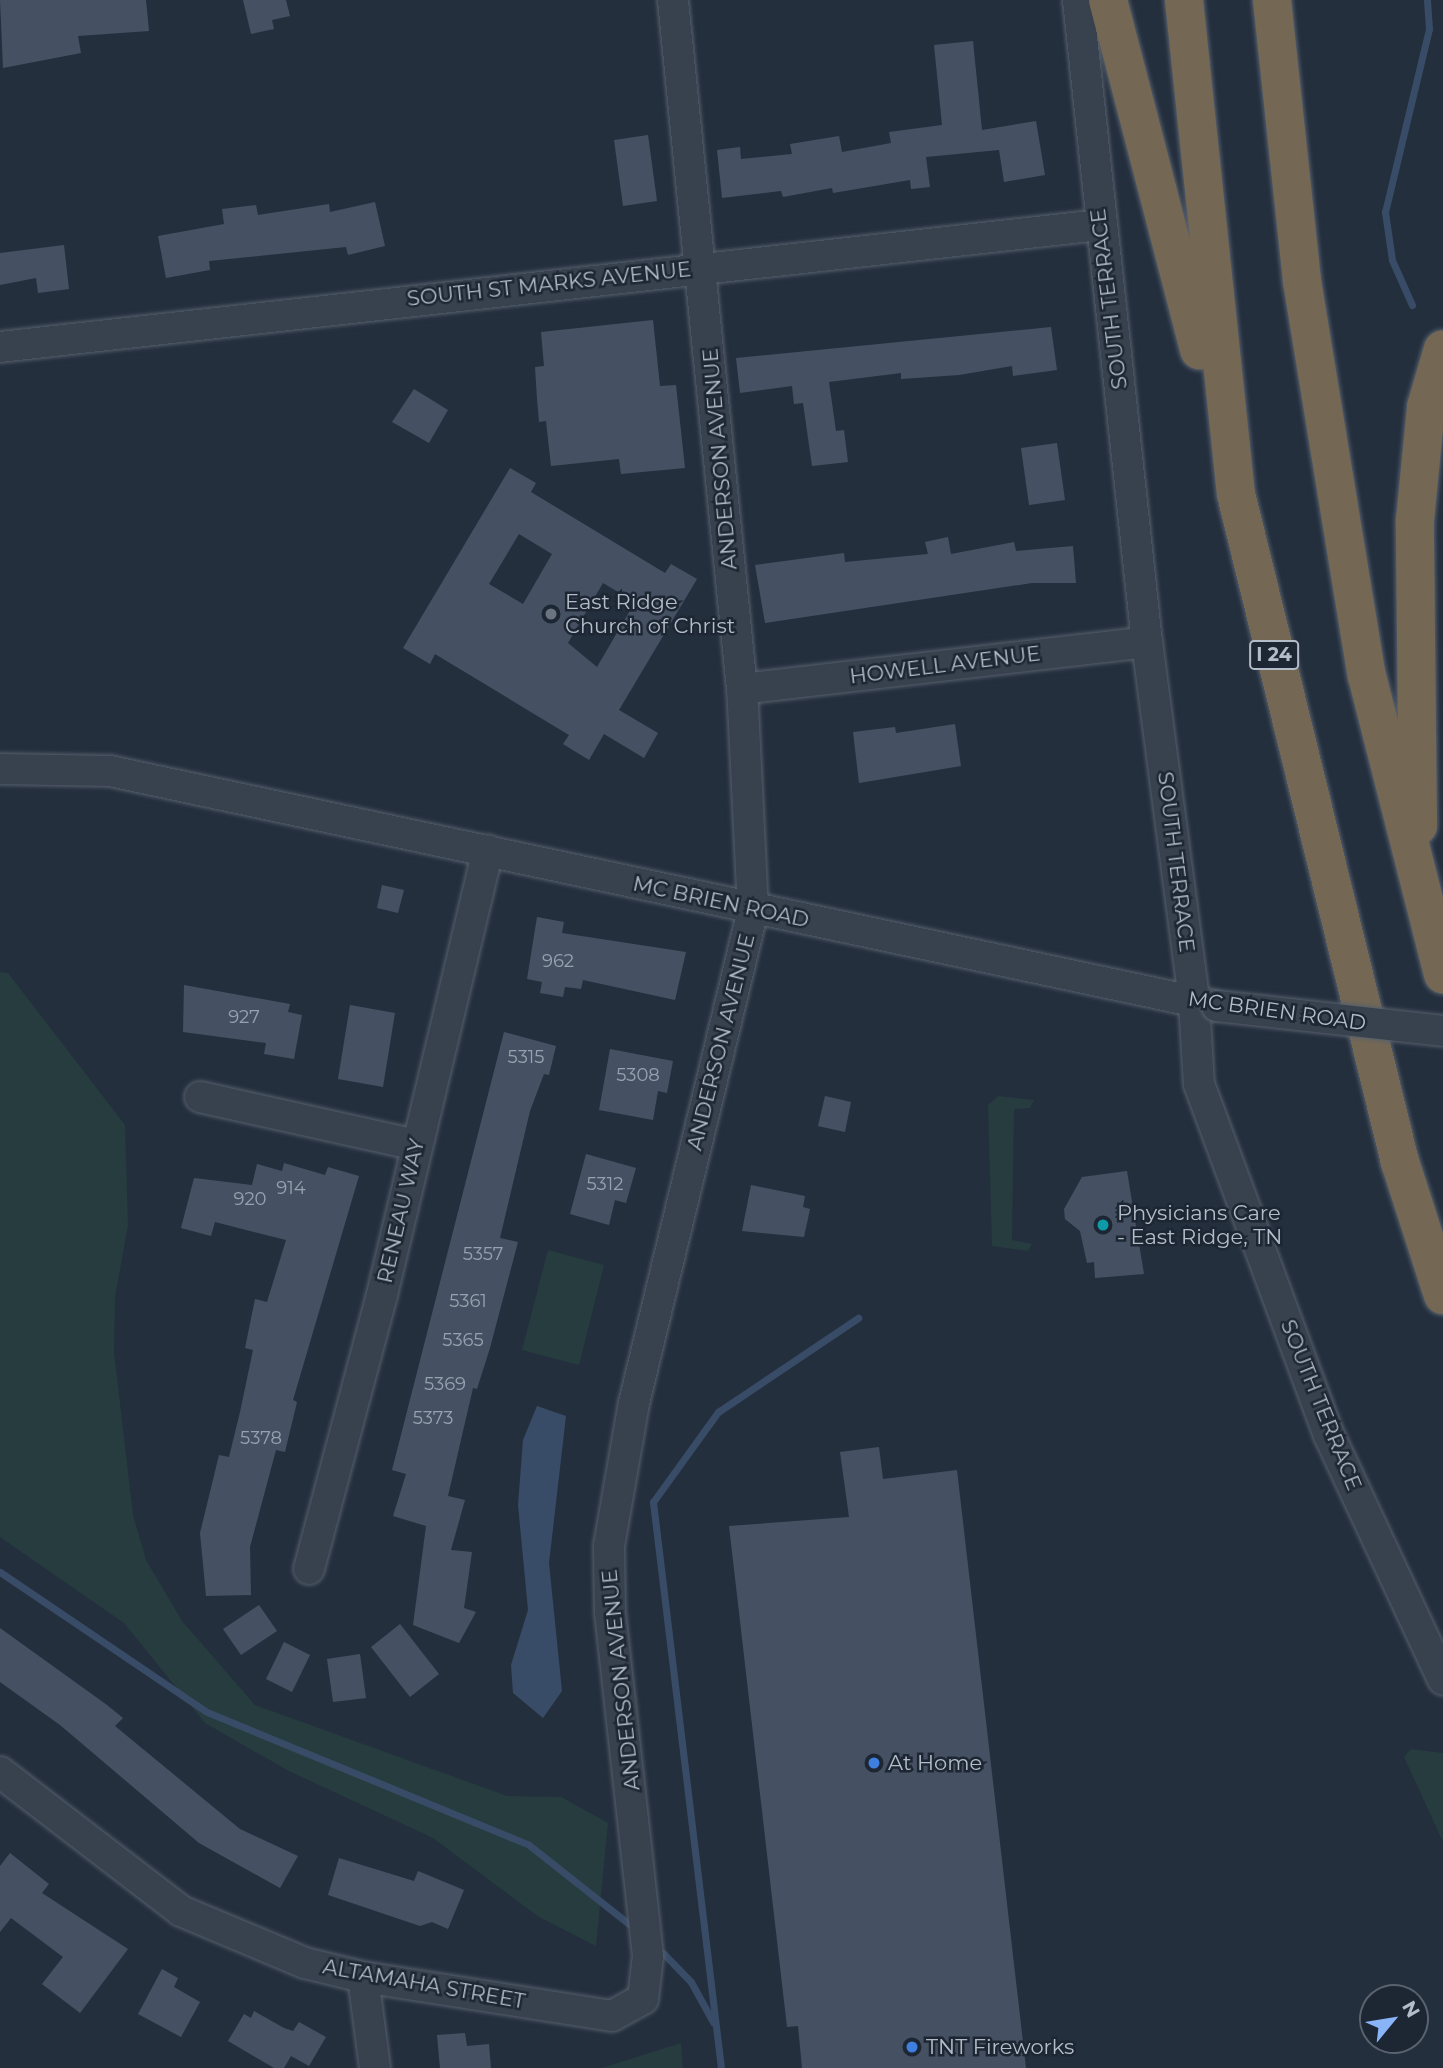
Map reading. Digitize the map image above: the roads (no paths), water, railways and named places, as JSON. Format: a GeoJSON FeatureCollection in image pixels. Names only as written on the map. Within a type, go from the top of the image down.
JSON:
{"type":"FeatureCollection","features":[{"type":"Feature","properties":{"kind":"highway"},"geometry":{"type":"LineString","coordinates":[[1108,0],[1236,494]]}},
{"type":"Feature","properties":{"kind":"highway","name":"I 24"},"geometry":{"type":"LineString","coordinates":[[1184,0],[1236,494],[1400,1161],[1443,1295]]}},
{"type":"Feature","properties":{"kind":"highway"},"geometry":{"type":"LineString","coordinates":[[1272,0],[1303,281],[1363,648],[1419,891],[1443,974]]}},
{"type":"Feature","properties":{"kind":"highway"},"geometry":{"type":"LineString","coordinates":[[1419,891],[1415,520],[1426,407],[1443,349]]}},
{"type":"Feature","properties":{"kind":"street","name":"ANDERSON AVENUE"},"geometry":{"type":"LineString","coordinates":[[612,2016],[643,1999],[648,1956],[610,1613],[609,1546],[634,1403],[753,910],[742,689],[702,267],[673,0]]}},
{"type":"Feature","properties":{"kind":"street","name":"SOUTH TERRACE"},"geometry":{"type":"LineString","coordinates":[[1078,0],[1099,225],[1147,642],[1206,1004],[1204,1097],[1329,1435],[1443,1680]]}},
{"type":"Feature","properties":{"kind":"street","name":"SOUTH ST MARKS AVENUE"},"geometry":{"type":"LineString","coordinates":[[0,347],[1099,225]]}},
{"type":"Feature","properties":{"kind":"street","name":"HOWELL AVENUE"},"geometry":{"type":"LineString","coordinates":[[742,689],[1147,642]]}},
{"type":"Feature","properties":{"kind":"street","name":"MC BRIEN ROAD"},"geometry":{"type":"LineString","coordinates":[[0,769],[110,771],[488,850],[753,910],[1206,1004],[1443,1031]]}},
{"type":"Feature","properties":{"kind":"street","name":"RENEAU WAY"},"geometry":{"type":"LineString","coordinates":[[309,1569],[488,850]]}},
{"type":"Feature","properties":{"kind":"street"},"geometry":{"type":"LineString","coordinates":[[201,1097],[416,1145]]}},
{"type":"Feature","properties":{"kind":"street","name":"ALTAMAHA STREET"},"geometry":{"type":"LineString","coordinates":[[0,1772],[181,1911],[306,1963],[363,1977],[612,2016]]}},
{"type":"Feature","properties":{"kind":"street"},"geometry":{"type":"LineString","coordinates":[[363,1977],[375,2068]]}},
{"type":"Feature","properties":{"kind":"water"},"geometry":{"type":"Polygon","coordinates":[[[537,1406],[566,1416],[549,1563],[562,1691],[543,1718],[513,1693],[511,1665],[528,1610],[518,1505],[523,1440],[537,1406]]]}},
{"type":"Feature","properties":{"kind":"waterway"},"geometry":{"type":"LineString","coordinates":[[1412,305],[1392,260],[1385,212],[1429,29],[1427,0]]}},
{"type":"Feature","properties":{"kind":"waterway"},"geometry":{"type":"LineString","coordinates":[[721,2068],[653,1502],[718,1412],[858,1318]]}},
{"type":"Feature","properties":{"kind":"waterway"},"geometry":{"type":"LineString","coordinates":[[0,1572],[207,1712],[529,1845],[629,1924]]}},
{"type":"Feature","properties":{"kind":"waterway"},"geometry":{"type":"LineString","coordinates":[[663,1953],[691,1982],[713,2022]]}},
{"type":"Feature","properties":{"kind":"place","name":"East Ridge Church of Christ"},"geometry":{"type":"Point","coordinates":[551,614]}},
{"type":"Feature","properties":{"kind":"place","name":"Physicians Care - East Ridge, TN"},"geometry":{"type":"Point","coordinates":[1103,1225]}},
{"type":"Feature","properties":{"kind":"place","name":"At Home"},"geometry":{"type":"Point","coordinates":[874,1763]}},
{"type":"Feature","properties":{"kind":"place","name":"TNT Fireworks"},"geometry":{"type":"Point","coordinates":[912,2047]}}]}
